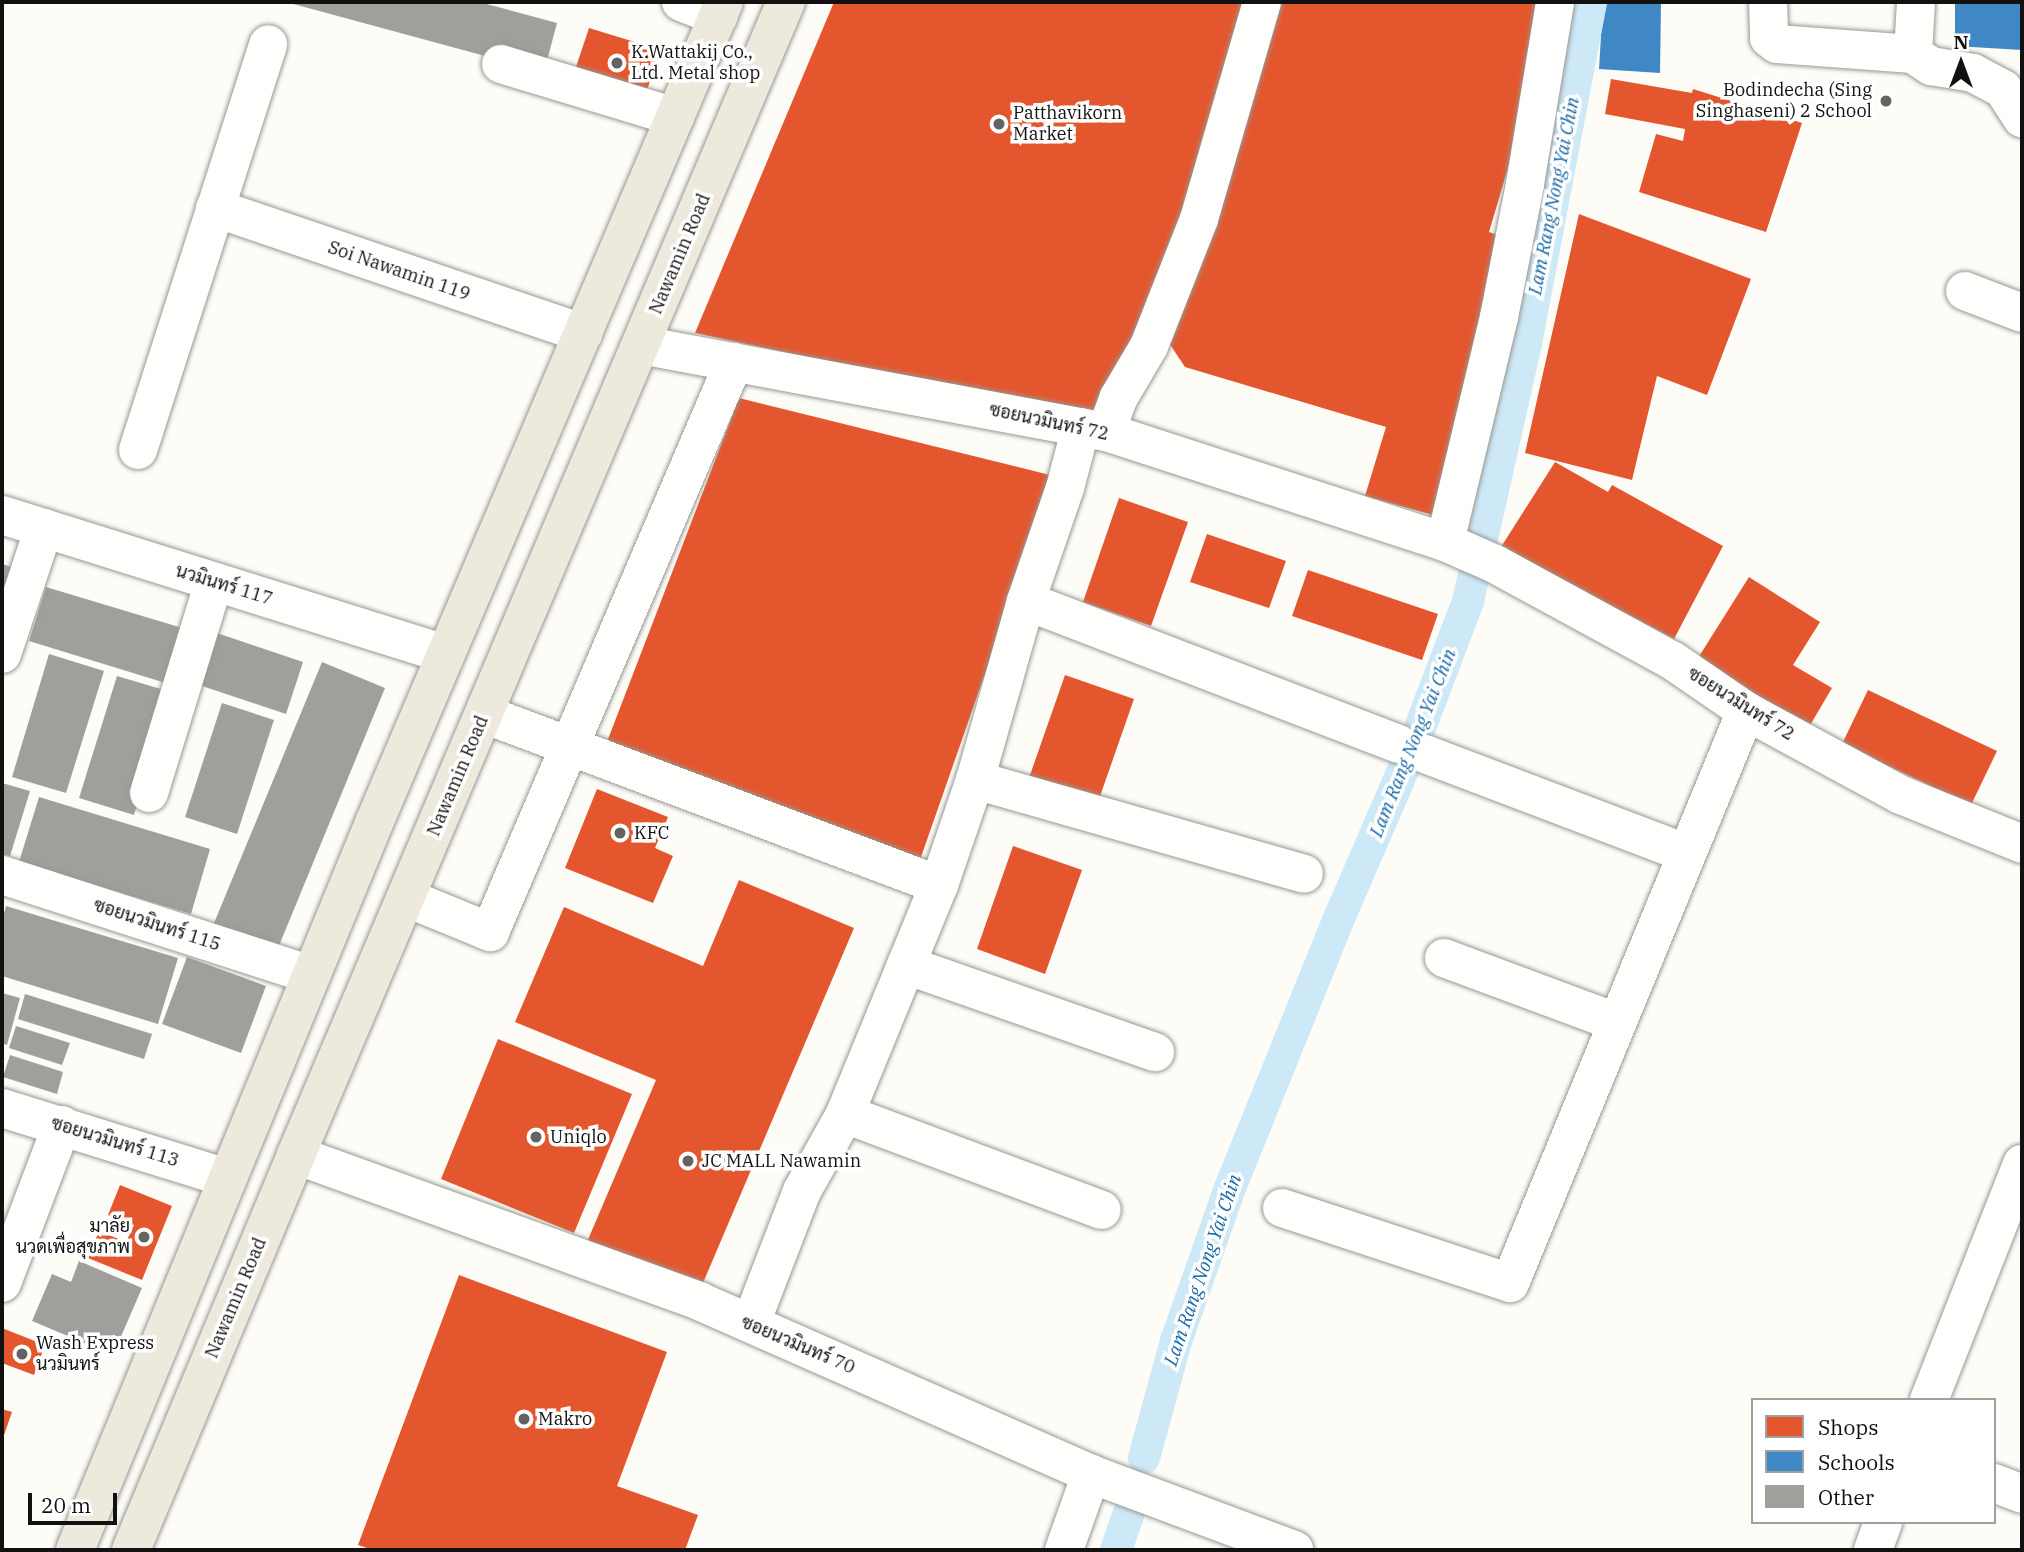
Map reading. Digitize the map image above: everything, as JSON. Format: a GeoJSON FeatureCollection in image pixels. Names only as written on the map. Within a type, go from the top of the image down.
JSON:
{"type":"FeatureCollection","features":[{"type":"Feature","properties":{"kind":"main road","name":"Nawamin Road"},"geometry":{"type":"LineString","coordinates":[[131,1550],[786,2]]}},
{"type":"Feature","properties":{"kind":"main road"},"geometry":{"type":"LineString","coordinates":[[75,1550],[446,654],[721,9]]}},
{"type":"Feature","properties":{"kind":"street"},"geometry":{"type":"LineString","coordinates":[[681,2],[721,9]]}},
{"type":"Feature","properties":{"kind":"street"},"geometry":{"type":"LineString","coordinates":[[751,1323],[802,1191],[845,1114],[939,884],[975,780],[1026,601],[1065,488],[1093,430],[1119,397],[1149,346],[1194,230],[1262,2]]}},
{"type":"Feature","properties":{"kind":"street"},"geometry":{"type":"LineString","coordinates":[[1469,552],[1499,317],[1525,184],[1555,2]]}},
{"type":"Feature","properties":{"kind":"street"},"geometry":{"type":"LineString","coordinates":[[1768,2],[1769,38],[1777,44],[1913,54],[1931,66],[1973,73],[2003,89],[2022,118]]}},
{"type":"Feature","properties":{"kind":"street"},"geometry":{"type":"LineString","coordinates":[[1913,54],[1916,2]]}},
{"type":"Feature","properties":{"kind":"street"},"geometry":{"type":"LineString","coordinates":[[138,450],[268,44]]}},
{"type":"Feature","properties":{"kind":"street"},"geometry":{"type":"LineString","coordinates":[[501,64],[674,117]]}},
{"type":"Feature","properties":{"kind":"street","name":"Soi Nawamin 119"},"geometry":{"type":"LineString","coordinates":[[215,208],[583,333]]}},
{"type":"Feature","properties":{"kind":"street"},"geometry":{"type":"LineString","coordinates":[[1965,291],[2022,313]]}},
{"type":"Feature","properties":{"kind":"street","name":"ซอยนวมินทร์ 72"},"geometry":{"type":"LineString","coordinates":[[641,345],[1093,430],[1469,552],[1673,661],[1746,711],[1901,796],[2022,844]]}},
{"type":"Feature","properties":{"kind":"street"},"geometry":{"type":"LineString","coordinates":[[407,898],[490,932],[734,362]]}},
{"type":"Feature","properties":{"kind":"street","name":"นวมินทร์ 117"},"geometry":{"type":"LineString","coordinates":[[2,515],[446,654]]}},
{"type":"Feature","properties":{"kind":"street"},"geometry":{"type":"LineString","coordinates":[[2,654],[44,528]]}},
{"type":"Feature","properties":{"kind":"street"},"geometry":{"type":"LineString","coordinates":[[149,793],[214,582]]}},
{"type":"Feature","properties":{"kind":"street"},"geometry":{"type":"LineString","coordinates":[[1026,601],[1685,853]]}},
{"type":"Feature","properties":{"kind":"street"},"geometry":{"type":"LineString","coordinates":[[1282,1208],[1510,1283],[1685,853],[1746,711]]}},
{"type":"Feature","properties":{"kind":"street"},"geometry":{"type":"LineString","coordinates":[[484,714],[939,884]]}},
{"type":"Feature","properties":{"kind":"street"},"geometry":{"type":"LineString","coordinates":[[975,780],[1304,874]]}},
{"type":"Feature","properties":{"kind":"street","name":"ซอยนวมินทร์ 115"},"geometry":{"type":"LineString","coordinates":[[2,875],[312,975]]}},
{"type":"Feature","properties":{"kind":"street"},"geometry":{"type":"LineString","coordinates":[[1444,958],[1616,1021]]}},
{"type":"Feature","properties":{"kind":"street"},"geometry":{"type":"LineString","coordinates":[[906,965],[1155,1052]]}},
{"type":"Feature","properties":{"kind":"street","name":"ซอยนวมินทร์ 113"},"geometry":{"type":"LineString","coordinates":[[3,1110],[62,1125],[227,1178]]}},
{"type":"Feature","properties":{"kind":"street"},"geometry":{"type":"LineString","coordinates":[[845,1114],[1102,1210]]}},
{"type":"Feature","properties":{"kind":"street"},"geometry":{"type":"LineString","coordinates":[[2,1283],[62,1125]]}},
{"type":"Feature","properties":{"kind":"street","name":"ซอยนวมินทร์ 70"},"geometry":{"type":"LineString","coordinates":[[296,1155],[699,1301],[1091,1474],[1294,1550]]}},
{"type":"Feature","properties":{"kind":"street"},"geometry":{"type":"LineString","coordinates":[[1930,1398],[2020,1175]]}},
{"type":"Feature","properties":{"kind":"street"},"geometry":{"type":"LineString","coordinates":[[1064,1550],[1091,1474]]}},
{"type":"Feature","properties":{"kind":"street"},"geometry":{"type":"LineString","coordinates":[[1996,1484],[2022,1494]]}},
{"type":"Feature","properties":{"kind":"street"},"geometry":{"type":"LineString","coordinates":[[1873,1550],[1882,1524]]}},
{"type":"Feature","properties":{"kind":"building: Shops","name":"Patthavikorn Market"},"geometry":{"type":"Polygon","coordinates":[[[834,2],[1247,2],[1182,246],[1091,417],[695,333],[834,2]]]}},
{"type":"Feature","properties":{"kind":"building: Shops"},"geometry":{"type":"Polygon","coordinates":[[[1278,2],[1543,2],[1550,27],[1489,232],[1511,240],[1440,517],[1365,496],[1386,427],[1185,367],[1169,343],[1278,2]]]}},
{"type":"Feature","properties":{"kind":"building: Shops","name":"K.Wattakij Co., Ltd. Metal shop"},"geometry":{"type":"Polygon","coordinates":[[[589,28],[661,50],[643,101],[573,76],[589,28]]]}},
{"type":"Feature","properties":{"kind":"building: Shops"},"geometry":{"type":"Polygon","coordinates":[[[1611,79],[1692,93],[1693,89],[1802,123],[1766,232],[1639,192],[1656,134],[1683,141],[1685,129],[1605,114],[1611,79]]]}},
{"type":"Feature","properties":{"kind":"building: Shops"},"geometry":{"type":"Polygon","coordinates":[[[1579,214],[1751,279],[1707,395],[1657,376],[1632,480],[1525,453],[1579,214]]]}},
{"type":"Feature","properties":{"kind":"building: Shops"},"geometry":{"type":"Polygon","coordinates":[[[739,398],[1054,476],[920,860],[605,747],[739,398]]]}},
{"type":"Feature","properties":{"kind":"building: Shops"},"geometry":{"type":"Polygon","coordinates":[[[1555,462],[1608,492],[1612,485],[1723,546],[1674,639],[1501,547],[1555,462]]]}},
{"type":"Feature","properties":{"kind":"building: Shops"},"geometry":{"type":"Polygon","coordinates":[[[1119,498],[1188,522],[1151,626],[1083,602],[1119,498]]]}},
{"type":"Feature","properties":{"kind":"building: Shops"},"geometry":{"type":"Polygon","coordinates":[[[1207,534],[1286,561],[1269,608],[1190,582],[1207,534]]]}},
{"type":"Feature","properties":{"kind":"building: Shops"},"geometry":{"type":"Polygon","coordinates":[[[1308,570],[1438,614],[1422,660],[1292,616],[1308,570]]]}},
{"type":"Feature","properties":{"kind":"building: Shops"},"geometry":{"type":"Polygon","coordinates":[[[1749,577],[1820,622],[1793,665],[1832,688],[1809,727],[1698,658],[1749,577]]]}},
{"type":"Feature","properties":{"kind":"building: Shops"},"geometry":{"type":"Polygon","coordinates":[[[1065,675],[1134,699],[1098,802],[1029,778],[1065,675]]]}},
{"type":"Feature","properties":{"kind":"building: Shops"},"geometry":{"type":"Polygon","coordinates":[[[1868,690],[1997,751],[1971,805],[1842,744],[1868,690]]]}},
{"type":"Feature","properties":{"kind":"building: Shops","name":"KFC"},"geometry":{"type":"Polygon","coordinates":[[[597,789],[668,817],[655,848],[673,856],[653,903],[565,868],[597,789]]]}},
{"type":"Feature","properties":{"kind":"building: Shops"},"geometry":{"type":"Polygon","coordinates":[[[1013,846],[1082,870],[1045,974],[977,949],[1013,846]]]}},
{"type":"Feature","properties":{"kind":"building: Shops","name":"JC MALL Nawamin"},"geometry":{"type":"Polygon","coordinates":[[[739,880],[854,928],[700,1290],[587,1242],[656,1080],[515,1022],[564,907],[703,966],[739,880]]]}},
{"type":"Feature","properties":{"kind":"building: Shops","name":"Uniqlo"},"geometry":{"type":"Polygon","coordinates":[[[498,1039],[632,1094],[574,1233],[441,1179],[498,1039]]]}},
{"type":"Feature","properties":{"kind":"building: Shops","name":"มาลัย นวดเพื่อสุขภาพ"},"geometry":{"type":"Polygon","coordinates":[[[120,1185],[172,1206],[142,1280],[88,1258],[99,1231],[126,1242],[134,1225],[108,1215],[120,1185]]]}},
{"type":"Feature","properties":{"kind":"building: Shops","name":"Makro"},"geometry":{"type":"Polygon","coordinates":[[[459,1275],[667,1352],[617,1486],[698,1515],[685,1550],[373,1550],[358,1545],[459,1275]]]}},
{"type":"Feature","properties":{"kind":"building: Shops","name":"Wash Express นวมินทร์"},"geometry":{"type":"Polygon","coordinates":[[[2,1328],[45,1345],[34,1375],[2,1363],[2,1328]]]}},
{"type":"Feature","properties":{"kind":"building: Shops"},"geometry":{"type":"Polygon","coordinates":[[[2,1409],[12,1412],[2,1441],[2,1409]]]}},
{"type":"Feature","properties":{"kind":"building: Schools"},"geometry":{"type":"Polygon","coordinates":[[[1603,2],[1661,2],[1660,73],[1599,69],[1603,2]]]}},
{"type":"Feature","properties":{"kind":"building: Schools"},"geometry":{"type":"Polygon","coordinates":[[[1955,2],[2022,2],[2022,50],[1955,46],[1955,2]]]}},
{"type":"Feature","properties":{"kind":"building: Other"},"geometry":{"type":"Polygon","coordinates":[[[286,2],[479,2],[557,23],[544,72],[286,2]]]}},
{"type":"Feature","properties":{"kind":"building: Other"},"geometry":{"type":"Polygon","coordinates":[[[2,564],[22,570],[2,630],[2,564]]]}},
{"type":"Feature","properties":{"kind":"building: Other"},"geometry":{"type":"Polygon","coordinates":[[[46,587],[189,630],[172,685],[29,641],[46,587]]]}},
{"type":"Feature","properties":{"kind":"building: Other"},"geometry":{"type":"Polygon","coordinates":[[[217,633],[303,662],[286,714],[199,685],[217,633]]]}},
{"type":"Feature","properties":{"kind":"building: Other"},"geometry":{"type":"Polygon","coordinates":[[[49,654],[104,671],[66,793],[12,777],[49,654]]]}},
{"type":"Feature","properties":{"kind":"building: Other"},"geometry":{"type":"Polygon","coordinates":[[[322,662],[385,688],[276,953],[212,928],[322,662]]]}},
{"type":"Feature","properties":{"kind":"building: Other"},"geometry":{"type":"Polygon","coordinates":[[[117,676],[171,692],[134,815],[79,798],[117,676]]]}},
{"type":"Feature","properties":{"kind":"building: Other"},"geometry":{"type":"Polygon","coordinates":[[[222,703],[274,720],[237,834],[185,817],[222,703]]]}},
{"type":"Feature","properties":{"kind":"building: Other"},"geometry":{"type":"Polygon","coordinates":[[[2,783],[30,791],[10,856],[2,854],[2,783]]]}},
{"type":"Feature","properties":{"kind":"building: Other"},"geometry":{"type":"Polygon","coordinates":[[[39,797],[210,849],[191,914],[19,862],[39,797]]]}},
{"type":"Feature","properties":{"kind":"building: Other"},"geometry":{"type":"Polygon","coordinates":[[[6,906],[178,958],[158,1024],[2,976],[2,921],[6,906]]]}},
{"type":"Feature","properties":{"kind":"building: Other"},"geometry":{"type":"Polygon","coordinates":[[[187,957],[266,986],[241,1053],[162,1024],[187,957]]]}},
{"type":"Feature","properties":{"kind":"building: Other"},"geometry":{"type":"Polygon","coordinates":[[[2,993],[20,998],[7,1045],[2,1043],[2,993]]]}},
{"type":"Feature","properties":{"kind":"building: Other"},"geometry":{"type":"Polygon","coordinates":[[[25,994],[152,1034],[144,1059],[18,1019],[25,994]]]}},
{"type":"Feature","properties":{"kind":"building: Other"},"geometry":{"type":"Polygon","coordinates":[[[16,1026],[70,1043],[62,1065],[9,1048],[16,1026]]]}},
{"type":"Feature","properties":{"kind":"building: Other"},"geometry":{"type":"Polygon","coordinates":[[[10,1055],[63,1072],[57,1094],[3,1077],[10,1055]]]}},
{"type":"Feature","properties":{"kind":"building: Other"},"geometry":{"type":"Polygon","coordinates":[[[79,1261],[142,1288],[113,1355],[32,1321],[52,1274],[71,1282],[79,1261]]]}},
{"type":"Feature","properties":{"kind":"waterway","name":"Lam Rang Nong Yai Chin"},"geometry":{"type":"LineString","coordinates":[[1144,1458],[1176,1341],[1230,1188],[1340,916],[1410,754],[1468,601],[1526,343],[1591,2]]}},
{"type":"Feature","properties":{"kind":"waterway","name":"Lam Rang Nong Yai Chin"},"geometry":{"type":"LineString","coordinates":[[1116,1550],[1129,1513]]}},
{"type":"Feature","properties":{"kind":"place","name":"K.Wattakij Co., Ltd. Metal shop"},"geometry":{"type":"Point","coordinates":[617,63]}},
{"type":"Feature","properties":{"kind":"place","name":"Bodindecha (Sing Singhaseni) 2 School"},"geometry":{"type":"Point","coordinates":[1886,101]}},
{"type":"Feature","properties":{"kind":"place","name":"Patthavikorn Market"},"geometry":{"type":"Point","coordinates":[999,124]}},
{"type":"Feature","properties":{"kind":"place","name":"KFC"},"geometry":{"type":"Point","coordinates":[620,833]}},
{"type":"Feature","properties":{"kind":"place","name":"Uniqlo"},"geometry":{"type":"Point","coordinates":[536,1137]}},
{"type":"Feature","properties":{"kind":"place","name":"JC MALL Nawamin"},"geometry":{"type":"Point","coordinates":[688,1161]}},
{"type":"Feature","properties":{"kind":"place","name":"มาลัย นวดเพื่อสุขภาพ"},"geometry":{"type":"Point","coordinates":[144,1237]}},
{"type":"Feature","properties":{"kind":"place","name":"Wash Express นวมินทร์"},"geometry":{"type":"Point","coordinates":[22,1354]}},
{"type":"Feature","properties":{"kind":"place","name":"Makro"},"geometry":{"type":"Point","coordinates":[524,1419]}}]}
